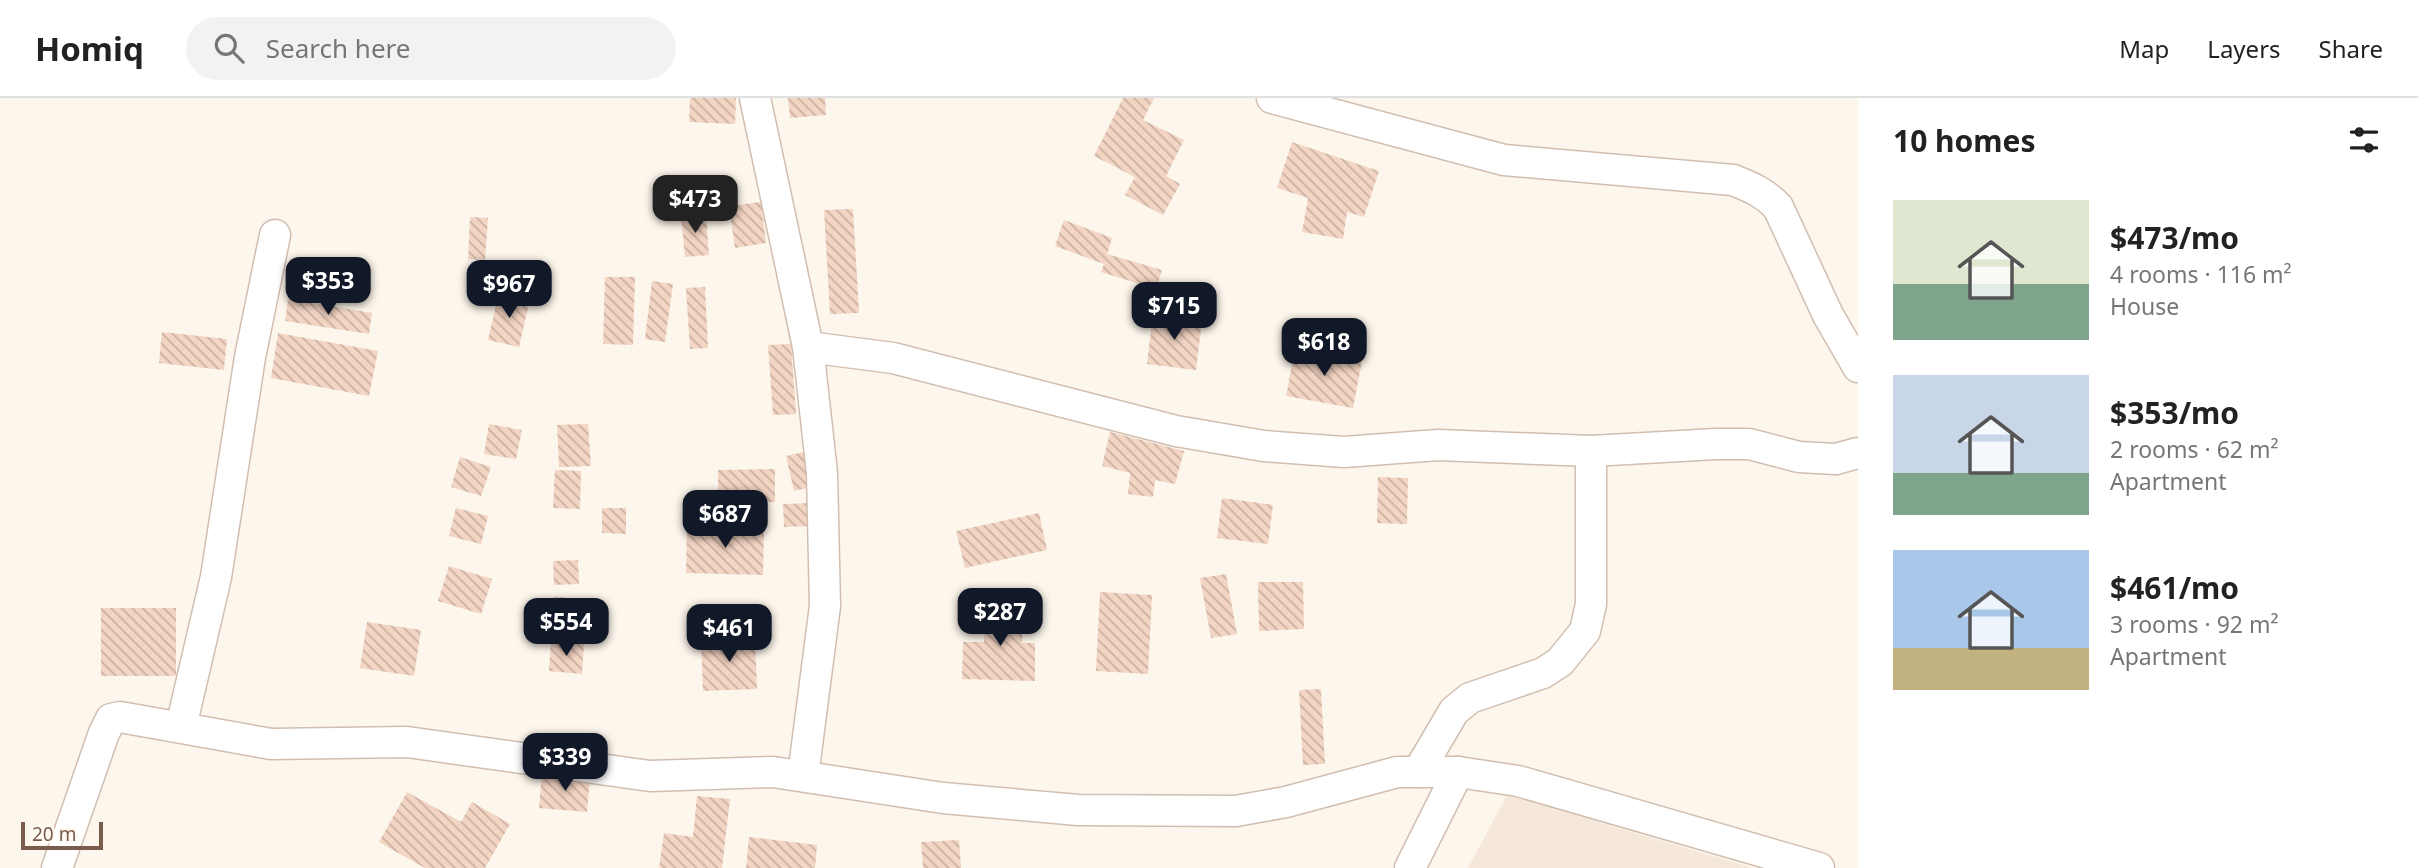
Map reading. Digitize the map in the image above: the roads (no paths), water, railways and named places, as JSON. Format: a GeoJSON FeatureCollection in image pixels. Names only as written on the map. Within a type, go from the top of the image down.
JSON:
{"type":"FeatureCollection","features":[{"type":"Feature","properties":{"kind":"street"},"geometry":{"type":"LineString","coordinates":[[755,98],[808,347],[822,473],[825,606],[803,776]]}},
{"type":"Feature","properties":{"kind":"street"},"geometry":{"type":"LineString","coordinates":[[1272,98],[1435,140],[1493,158],[1733,180],[1751,187],[1767,195],[1778,207],[1828,315],[1858,367]]}},
{"type":"Feature","properties":{"kind":"street"},"geometry":{"type":"LineString","coordinates":[[181,727],[216,577],[250,357],[275,235]]}},
{"type":"Feature","properties":{"kind":"street"},"geometry":{"type":"LineString","coordinates":[[808,347],[893,358],[1176,431],[1264,446],[1344,452],[1438,445],[1591,451],[1749,444],[1799,457],[1836,458],[1858,453]]}},
{"type":"Feature","properties":{"kind":"street"},"geometry":{"type":"LineString","coordinates":[[1418,772],[1454,711],[1470,698],[1543,673],[1560,662],[1585,631],[1591,604],[1591,451]]}},
{"type":"Feature","properties":{"kind":"street"},"geometry":{"type":"LineString","coordinates":[[57,868],[111,719],[131,717],[271,744],[407,742],[650,776],[773,772],[943,798],[1078,810],[1169,813],[1236,811],[1286,802],[1384,775],[1458,772],[1518,781],[1819,868]]}},
{"type":"Feature","properties":{"kind":"street"},"geometry":{"type":"LineString","coordinates":[[1410,868],[1458,772]]}}]}
